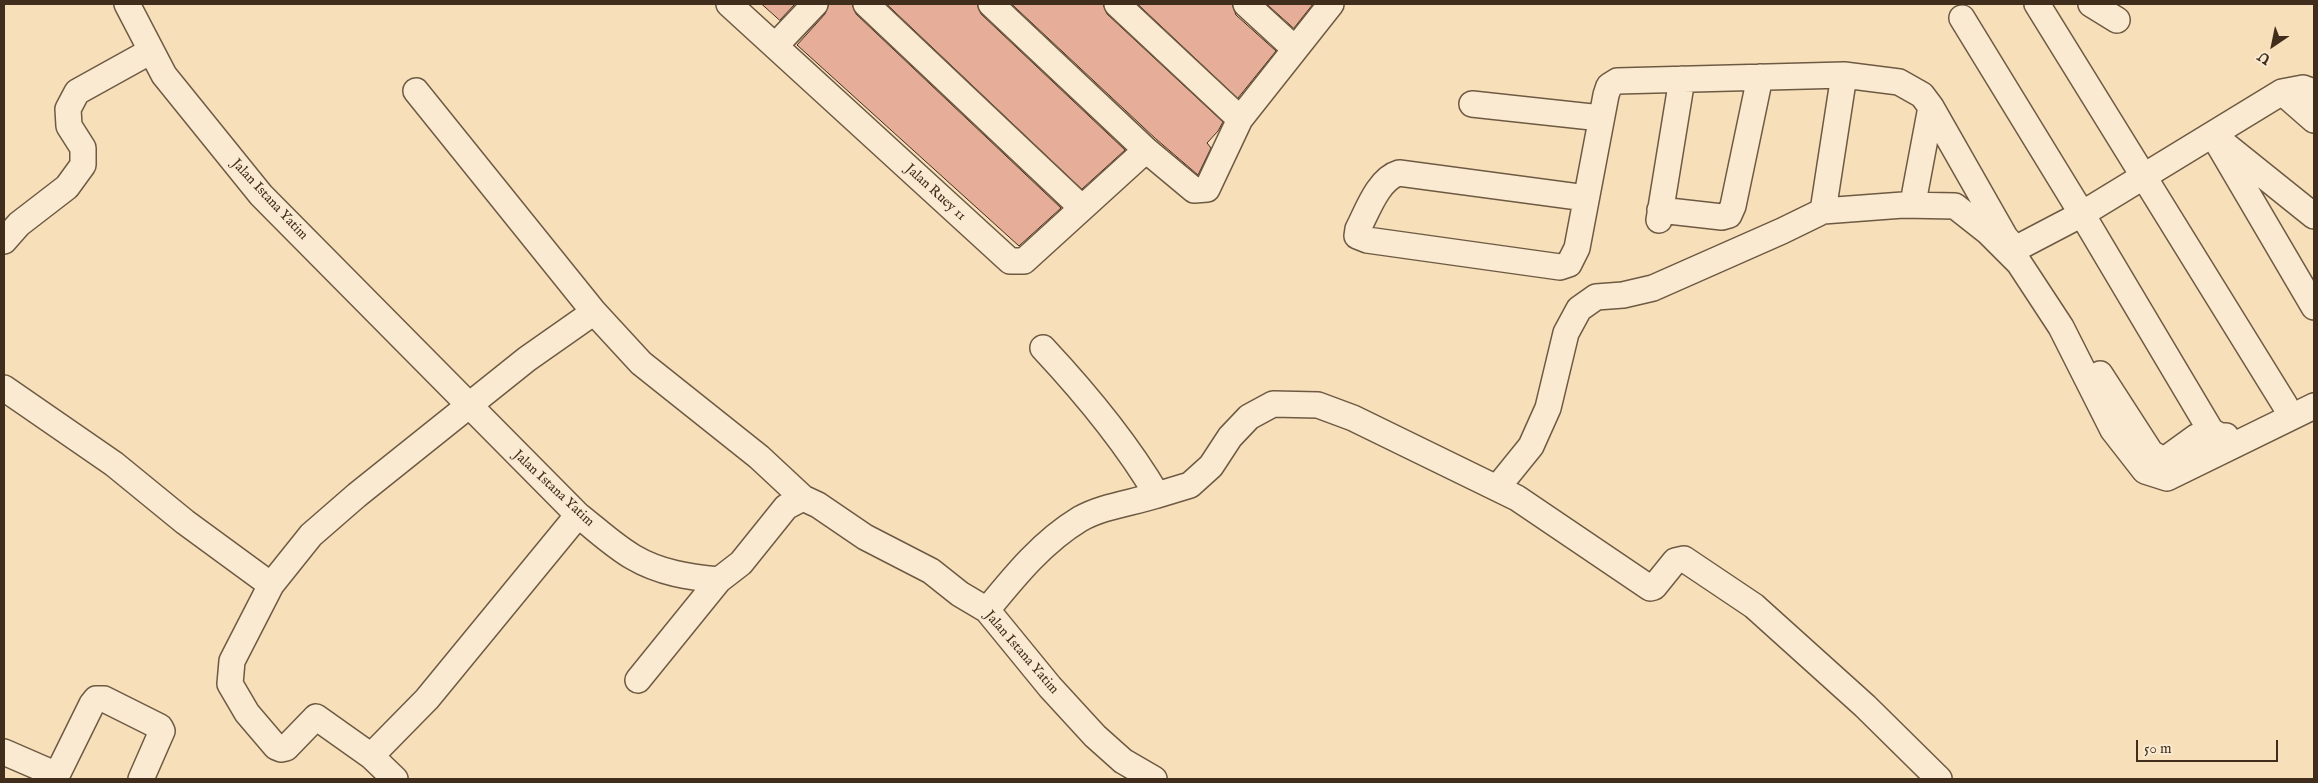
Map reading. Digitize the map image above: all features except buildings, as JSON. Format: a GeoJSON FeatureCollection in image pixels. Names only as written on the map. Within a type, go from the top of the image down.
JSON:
{"type":"FeatureCollection","features":[{"type":"Feature","properties":{"kind":"street","name":"Jalan Istana Yatim"},"geometry":{"type":"LineString","coordinates":[[127,4],[164,75],[261,195],[578,515],[632,557],[658,569],[687,577],[719,580]]}},
{"type":"Feature","properties":{"kind":"street","name":"Jalan Ruey 11"},"geometry":{"type":"LineString","coordinates":[[729,4],[1010,261],[1024,261],[1146,150]]}},
{"type":"Feature","properties":{"kind":"street"},"geometry":{"type":"LineString","coordinates":[[775,46],[815,4]]}},
{"type":"Feature","properties":{"kind":"street"},"geometry":{"type":"LineString","coordinates":[[866,4],[1082,208]]}},
{"type":"Feature","properties":{"kind":"street"},"geometry":{"type":"LineString","coordinates":[[990,4],[1146,150],[1194,190],[1207,189],[1240,119],[1331,4]]}},
{"type":"Feature","properties":{"kind":"street"},"geometry":{"type":"LineString","coordinates":[[1117,4],[1240,119]]}},
{"type":"Feature","properties":{"kind":"street"},"geometry":{"type":"LineString","coordinates":[[1246,4],[1295,49]]}},
{"type":"Feature","properties":{"kind":"street"},"geometry":{"type":"LineString","coordinates":[[2037,4],[2285,405]]}},
{"type":"Feature","properties":{"kind":"street"},"geometry":{"type":"LineString","coordinates":[[2091,4],[2117,20]]}},
{"type":"Feature","properties":{"kind":"street"},"geometry":{"type":"LineString","coordinates":[[1962,18],[2082,214],[2211,431],[2220,436],[2227,436],[2314,390]]}},
{"type":"Feature","properties":{"kind":"street"},"geometry":{"type":"LineString","coordinates":[[4,241],[19,224],[67,187],[83,165],[83,148],[69,126],[68,109],[77,92],[151,51]]}},
{"type":"Feature","properties":{"kind":"street"},"geometry":{"type":"LineString","coordinates":[[1586,198],[1399,173],[1393,175],[1382,184],[1358,229],[1357,236],[1366,240],[1560,267],[1569,264],[1574,257],[1586,198],[1601,118],[1609,86],[1617,81],[1844,75],[1899,82],[1922,96],[1931,107],[2005,237],[2011,244],[2019,247],[2151,453],[2162,459],[2167,458],[2196,437],[2211,431]]}},
{"type":"Feature","properties":{"kind":"street"},"geometry":{"type":"LineString","coordinates":[[1824,207],[1844,75]]}},
{"type":"Feature","properties":{"kind":"street"},"geometry":{"type":"LineString","coordinates":[[1682,79],[1660,215],[1722,217],[1729,215],[1733,206],[1760,77]]}},
{"type":"Feature","properties":{"kind":"street"},"geometry":{"type":"LineString","coordinates":[[2019,247],[2031,243],[2082,214],[2282,92],[2302,88],[2314,92]]}},
{"type":"Feature","properties":{"kind":"street","name":"Jalan Istana Yatim"},"geometry":{"type":"LineString","coordinates":[[416,91],[594,312],[642,363],[759,457],[803,498],[818,505],[865,537],[931,572],[960,594],[987,610],[1050,687],[1095,736],[1123,760],[1154,779]]}},
{"type":"Feature","properties":{"kind":"street"},"geometry":{"type":"LineString","coordinates":[[2282,92],[2314,120]]}},
{"type":"Feature","properties":{"kind":"street"},"geometry":{"type":"LineString","coordinates":[[1472,104],[1601,118]]}},
{"type":"Feature","properties":{"kind":"street"},"geometry":{"type":"LineString","coordinates":[[1915,192],[1931,107]]}},
{"type":"Feature","properties":{"kind":"street"},"geometry":{"type":"LineString","coordinates":[[2213,135],[2314,216]]}},
{"type":"Feature","properties":{"kind":"street"},"geometry":{"type":"LineString","coordinates":[[2213,135],[2314,307]]}},
{"type":"Feature","properties":{"kind":"street"},"geometry":{"type":"LineString","coordinates":[[1496,488],[1531,446],[1538,431],[1548,408],[1566,333],[1579,309],[1596,297],[1623,295],[1653,288],[1782,231],[1824,207],[1955,206],[1988,232],[2019,263],[2061,327],[2113,430],[2145,471],[2167,478],[2314,406]]}},
{"type":"Feature","properties":{"kind":"street"},"geometry":{"type":"LineString","coordinates":[[394,779],[372,756],[316,717],[286,748],[279,748],[247,713],[230,684],[232,661],[271,585],[311,535],[527,359],[594,312]]}},
{"type":"Feature","properties":{"kind":"street"},"geometry":{"type":"LineString","coordinates":[[1043,348],[1076,383],[1103,417],[1157,495]]}},
{"type":"Feature","properties":{"kind":"street"},"geometry":{"type":"LineString","coordinates":[[4,388],[114,464],[185,522],[271,585]]}},
{"type":"Feature","properties":{"kind":"street"},"geometry":{"type":"LineString","coordinates":[[987,610],[1022,567],[1043,547],[1080,519],[1101,510],[1190,485],[1211,466],[1230,437],[1249,417],[1273,404],[1318,405],[1353,418],[1517,498],[1650,588],[1654,587],[1677,559],[1684,559],[1754,606],[1865,706],[1939,779]]}},
{"type":"Feature","properties":{"kind":"street"},"geometry":{"type":"LineString","coordinates":[[638,680],[719,580],[741,563],[786,507],[803,498]]}},
{"type":"Feature","properties":{"kind":"street"},"geometry":{"type":"LineString","coordinates":[[372,756],[427,698],[578,515]]}},
{"type":"Feature","properties":{"kind":"street"},"geometry":{"type":"LineString","coordinates":[[4,752],[56,777],[92,704],[96,699],[104,699],[160,727],[162,731],[140,779]]}}]}
